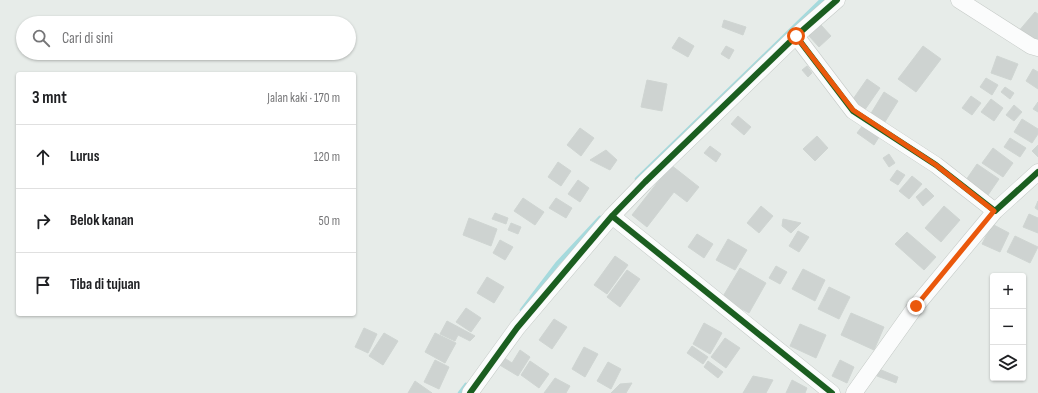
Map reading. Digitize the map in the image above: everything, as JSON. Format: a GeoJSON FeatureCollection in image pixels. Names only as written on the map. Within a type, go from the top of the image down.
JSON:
{"type":"FeatureCollection","features":[{"type":"Feature","properties":{"kind":"street"},"geometry":{"type":"LineString","coordinates":[[470,393],[517,328],[612,216],[645,182],[796,36],[837,0]]}},
{"type":"Feature","properties":{"kind":"street"},"geometry":{"type":"LineString","coordinates":[[959,0],[1031,46],[1038,48]]}},
{"type":"Feature","properties":{"kind":"street"},"geometry":{"type":"LineString","coordinates":[[796,36],[853,110],[936,165],[994,211]]}},
{"type":"Feature","properties":{"kind":"street"},"geometry":{"type":"LineString","coordinates":[[854,393],[916,306],[994,211],[1038,172]]}},
{"type":"Feature","properties":{"kind":"street"},"geometry":{"type":"LineString","coordinates":[[612,216],[832,393]]}},
{"type":"Feature","properties":{"kind":"building"},"geometry":{"type":"Polygon","coordinates":[[[1035,12],[1038,14],[1038,40],[1036,39],[1032,44],[1018,32],[1035,12]]]}},
{"type":"Feature","properties":{"kind":"building"},"geometry":{"type":"Polygon","coordinates":[[[724,20],[746,27],[743,35],[722,27],[724,20]]]}},
{"type":"Feature","properties":{"kind":"building"},"geometry":{"type":"Polygon","coordinates":[[[821,25],[831,36],[819,47],[809,36],[821,25]]]}},
{"type":"Feature","properties":{"kind":"building"},"geometry":{"type":"Polygon","coordinates":[[[679,37],[694,46],[688,57],[672,48],[679,37]]]}},
{"type":"Feature","properties":{"kind":"building"},"geometry":{"type":"Polygon","coordinates":[[[726,46],[734,50],[729,59],[721,54],[726,46]]]}},
{"type":"Feature","properties":{"kind":"building"},"geometry":{"type":"Polygon","coordinates":[[[923,46],[941,59],[916,92],[898,79],[923,46]]]}},
{"type":"Feature","properties":{"kind":"building"},"geometry":{"type":"Polygon","coordinates":[[[997,56],[1018,64],[1011,80],[991,73],[997,56]]]}},
{"type":"Feature","properties":{"kind":"building"},"geometry":{"type":"Polygon","coordinates":[[[807,66],[812,73],[808,77],[802,70],[807,66]]]}},
{"type":"Feature","properties":{"kind":"building"},"geometry":{"type":"Polygon","coordinates":[[[1033,69],[1038,72],[1038,89],[1026,81],[1033,69]]]}},
{"type":"Feature","properties":{"kind":"building"},"geometry":{"type":"Polygon","coordinates":[[[986,78],[998,85],[992,95],[980,87],[986,78]]]}},
{"type":"Feature","properties":{"kind":"building"},"geometry":{"type":"Polygon","coordinates":[[[867,79],[880,88],[864,111],[851,102],[867,79]]]}},
{"type":"Feature","properties":{"kind":"building"},"geometry":{"type":"Polygon","coordinates":[[[647,80],[667,84],[662,111],[641,107],[647,80]]]}},
{"type":"Feature","properties":{"kind":"building"},"geometry":{"type":"Polygon","coordinates":[[[1005,87],[1014,93],[1010,99],[1001,92],[1005,87]]]}},
{"type":"Feature","properties":{"kind":"building"},"geometry":{"type":"Polygon","coordinates":[[[884,92],[898,101],[883,125],[870,115],[884,92]]]}},
{"type":"Feature","properties":{"kind":"building"},"geometry":{"type":"Polygon","coordinates":[[[971,96],[981,103],[972,115],[962,108],[971,96]]]}},
{"type":"Feature","properties":{"kind":"building"},"geometry":{"type":"Polygon","coordinates":[[[991,99],[1003,108],[994,121],[981,112],[991,99]]]}},
{"type":"Feature","properties":{"kind":"building"},"geometry":{"type":"Polygon","coordinates":[[[1038,102],[1038,112],[1033,109],[1038,102]]]}},
{"type":"Feature","properties":{"kind":"building"},"geometry":{"type":"Polygon","coordinates":[[[1014,105],[1022,112],[1014,121],[1006,115],[1014,105]]]}},
{"type":"Feature","properties":{"kind":"building"},"geometry":{"type":"Polygon","coordinates":[[[738,116],[751,127],[744,135],[731,124],[738,116]]]}},
{"type":"Feature","properties":{"kind":"building"},"geometry":{"type":"Polygon","coordinates":[[[1022,119],[1038,129],[1038,134],[1032,143],[1014,132],[1022,119]]]}},
{"type":"Feature","properties":{"kind":"building"},"geometry":{"type":"Polygon","coordinates":[[[863,125],[879,137],[874,145],[857,133],[863,125]]]}},
{"type":"Feature","properties":{"kind":"building"},"geometry":{"type":"Polygon","coordinates":[[[580,128],[594,138],[581,156],[567,145],[580,128]]]}},
{"type":"Feature","properties":{"kind":"building"},"geometry":{"type":"Polygon","coordinates":[[[817,136],[828,148],[815,161],[803,149],[817,136]]]}},
{"type":"Feature","properties":{"kind":"building"},"geometry":{"type":"Polygon","coordinates":[[[1010,138],[1026,148],[1020,157],[1004,147],[1010,138]]]}},
{"type":"Feature","properties":{"kind":"building"},"geometry":{"type":"Polygon","coordinates":[[[1038,145],[1038,157],[1032,151],[1038,145]]]}},
{"type":"Feature","properties":{"kind":"building"},"geometry":{"type":"Polygon","coordinates":[[[710,146],[721,154],[716,162],[704,153],[710,146]]]}},
{"type":"Feature","properties":{"kind":"building"},"geometry":{"type":"Polygon","coordinates":[[[993,148],[1013,163],[1003,177],[982,163],[993,148]]]}},
{"type":"Feature","properties":{"kind":"building"},"geometry":{"type":"Polygon","coordinates":[[[606,150],[617,160],[610,170],[590,160],[606,150]]]}},
{"type":"Feature","properties":{"kind":"building"},"geometry":{"type":"Polygon","coordinates":[[[889,154],[895,163],[889,167],[883,158],[889,154]]]}},
{"type":"Feature","properties":{"kind":"building"},"geometry":{"type":"Polygon","coordinates":[[[558,162],[571,171],[561,186],[548,177],[558,162]]]}},
{"type":"Feature","properties":{"kind":"building"},"geometry":{"type":"Polygon","coordinates":[[[977,164],[999,179],[988,195],[966,180],[977,164]]]}},
{"type":"Feature","properties":{"kind":"building"},"geometry":{"type":"Polygon","coordinates":[[[671,165],[699,187],[687,202],[674,192],[647,227],[632,215],[671,165]]]}},
{"type":"Feature","properties":{"kind":"building"},"geometry":{"type":"Polygon","coordinates":[[[897,170],[905,175],[898,185],[890,180],[897,170]]]}},
{"type":"Feature","properties":{"kind":"building"},"geometry":{"type":"Polygon","coordinates":[[[912,176],[922,184],[909,199],[899,191],[912,176]]]}},
{"type":"Feature","properties":{"kind":"building"},"geometry":{"type":"Polygon","coordinates":[[[578,180],[589,188],[580,202],[568,194],[578,180]]]}},
{"type":"Feature","properties":{"kind":"building"},"geometry":{"type":"Polygon","coordinates":[[[926,188],[934,196],[923,206],[916,197],[926,188]]]}},
{"type":"Feature","properties":{"kind":"building"},"geometry":{"type":"Polygon","coordinates":[[[523,198],[544,212],[535,225],[514,211],[523,198]]]}},
{"type":"Feature","properties":{"kind":"building"},"geometry":{"type":"Polygon","coordinates":[[[556,198],[572,208],[566,218],[549,208],[556,198]]]}},
{"type":"Feature","properties":{"kind":"building"},"geometry":{"type":"Polygon","coordinates":[[[1038,201],[1038,210],[1035,208],[1038,201]]]}},
{"type":"Feature","properties":{"kind":"building"},"geometry":{"type":"Polygon","coordinates":[[[761,206],[773,216],[759,233],[747,223],[761,206]]]}},
{"type":"Feature","properties":{"kind":"building"},"geometry":{"type":"Polygon","coordinates":[[[944,206],[960,220],[941,242],[925,228],[944,206]]]}},
{"type":"Feature","properties":{"kind":"building"},"geometry":{"type":"Polygon","coordinates":[[[495,213],[508,218],[506,224],[492,219],[495,213]]]}},
{"type":"Feature","properties":{"kind":"building"},"geometry":{"type":"Polygon","coordinates":[[[1029,214],[1038,218],[1038,233],[1023,227],[1029,214]]]}},
{"type":"Feature","properties":{"kind":"building"},"geometry":{"type":"Polygon","coordinates":[[[469,218],[497,229],[491,246],[463,235],[469,218]]]}},
{"type":"Feature","properties":{"kind":"building"},"geometry":{"type":"Polygon","coordinates":[[[783,219],[801,223],[791,233],[782,226],[783,219]]]}},
{"type":"Feature","properties":{"kind":"building"},"geometry":{"type":"Polygon","coordinates":[[[511,223],[521,227],[518,234],[508,230],[511,223]]]}},
{"type":"Feature","properties":{"kind":"building"},"geometry":{"type":"Polygon","coordinates":[[[992,224],[1009,233],[1000,252],[982,244],[992,224]]]}},
{"type":"Feature","properties":{"kind":"building"},"geometry":{"type":"Polygon","coordinates":[[[798,231],[809,237],[799,252],[789,246],[798,231]]]}},
{"type":"Feature","properties":{"kind":"building"},"geometry":{"type":"Polygon","coordinates":[[[907,232],[936,257],[924,270],[895,244],[907,232]]]}},
{"type":"Feature","properties":{"kind":"building"},"geometry":{"type":"Polygon","coordinates":[[[697,234],[713,244],[704,258],[688,247],[697,234]]]}},
{"type":"Feature","properties":{"kind":"building"},"geometry":{"type":"Polygon","coordinates":[[[1015,236],[1038,247],[1030,263],[1007,252],[1015,236]]]}},
{"type":"Feature","properties":{"kind":"building"},"geometry":{"type":"Polygon","coordinates":[[[728,239],[747,250],[735,270],[716,260],[728,239]]]}},
{"type":"Feature","properties":{"kind":"building"},"geometry":{"type":"Polygon","coordinates":[[[500,240],[513,247],[505,260],[493,253],[500,240]]]}},
{"type":"Feature","properties":{"kind":"building"},"geometry":{"type":"Polygon","coordinates":[[[615,256],[628,265],[607,294],[594,285],[615,256]]]}},
{"type":"Feature","properties":{"kind":"building"},"geometry":{"type":"Polygon","coordinates":[[[776,266],[787,272],[780,284],[769,278],[776,266]]]}},
{"type":"Feature","properties":{"kind":"building"},"geometry":{"type":"Polygon","coordinates":[[[740,268],[766,283],[749,313],[722,298],[740,268]]]}},
{"type":"Feature","properties":{"kind":"building"},"geometry":{"type":"Polygon","coordinates":[[[803,269],[825,280],[815,301],[792,289],[803,269]]]}},
{"type":"Feature","properties":{"kind":"building"},"geometry":{"type":"Polygon","coordinates":[[[627,270],[640,279],[620,307],[607,297],[627,270]]]}},
{"type":"Feature","properties":{"kind":"building"},"geometry":{"type":"Polygon","coordinates":[[[487,277],[504,287],[494,303],[477,293],[487,277]]]}},
{"type":"Feature","properties":{"kind":"building"},"geometry":{"type":"Polygon","coordinates":[[[829,287],[850,297],[839,319],[818,309],[829,287]]]}},
{"type":"Feature","properties":{"kind":"building"},"geometry":{"type":"Polygon","coordinates":[[[466,308],[481,318],[471,332],[456,322],[466,308]]]}},
{"type":"Feature","properties":{"kind":"building"},"geometry":{"type":"Polygon","coordinates":[[[851,313],[884,327],[874,350],[841,335],[851,313]]]}},
{"type":"Feature","properties":{"kind":"building"},"geometry":{"type":"Polygon","coordinates":[[[554,319],[567,327],[552,349],[539,340],[554,319]]]}},
{"type":"Feature","properties":{"kind":"building"},"geometry":{"type":"Polygon","coordinates":[[[447,321],[475,336],[470,341],[458,335],[455,341],[440,334],[447,321]]]}},
{"type":"Feature","properties":{"kind":"building"},"geometry":{"type":"Polygon","coordinates":[[[704,323],[722,333],[710,354],[693,344],[704,323]]]}},
{"type":"Feature","properties":{"kind":"building"},"geometry":{"type":"Polygon","coordinates":[[[800,324],[826,335],[816,358],[790,346],[800,324]]]}},
{"type":"Feature","properties":{"kind":"building"},"geometry":{"type":"Polygon","coordinates":[[[364,328],[377,334],[368,353],[355,347],[364,328]]]}},
{"type":"Feature","properties":{"kind":"building"},"geometry":{"type":"Polygon","coordinates":[[[384,333],[398,341],[383,365],[369,356],[384,333]]]}},
{"type":"Feature","properties":{"kind":"building"},"geometry":{"type":"Polygon","coordinates":[[[435,333],[456,343],[445,363],[425,352],[435,333]]]}},
{"type":"Feature","properties":{"kind":"building"},"geometry":{"type":"Polygon","coordinates":[[[725,338],[740,348],[726,368],[711,357],[725,338]]]}},
{"type":"Feature","properties":{"kind":"building"},"geometry":{"type":"Polygon","coordinates":[[[692,346],[708,357],[703,364],[687,353],[692,346]]]}},
{"type":"Feature","properties":{"kind":"building"},"geometry":{"type":"Polygon","coordinates":[[[584,347],[598,354],[585,377],[572,369],[584,347]]]}},
{"type":"Feature","properties":{"kind":"building"},"geometry":{"type":"Polygon","coordinates":[[[520,350],[530,357],[518,376],[498,364],[503,357],[512,363],[520,350]]]}},
{"type":"Feature","properties":{"kind":"building"},"geometry":{"type":"Polygon","coordinates":[[[435,360],[449,367],[439,389],[424,382],[435,360]]]}},
{"type":"Feature","properties":{"kind":"building"},"geometry":{"type":"Polygon","coordinates":[[[840,360],[854,367],[847,383],[832,376],[840,360]]]}},
{"type":"Feature","properties":{"kind":"building"},"geometry":{"type":"Polygon","coordinates":[[[530,361],[549,374],[539,388],[521,375],[530,361]]]}},
{"type":"Feature","properties":{"kind":"building"},"geometry":{"type":"Polygon","coordinates":[[[708,361],[723,372],[718,378],[704,367],[708,361]]]}},
{"type":"Feature","properties":{"kind":"building"},"geometry":{"type":"Polygon","coordinates":[[[608,362],[621,369],[611,389],[597,381],[608,362]]]}},
{"type":"Feature","properties":{"kind":"building"},"geometry":{"type":"Polygon","coordinates":[[[879,369],[898,377],[896,383],[877,376],[879,369]]]}},
{"type":"Feature","properties":{"kind":"building"},"geometry":{"type":"Polygon","coordinates":[[[753,376],[773,380],[766,393],[743,393],[753,376]]]}},
{"type":"Feature","properties":{"kind":"building"},"geometry":{"type":"Polygon","coordinates":[[[555,378],[570,386],[566,393],[544,393],[555,378]]]}},
{"type":"Feature","properties":{"kind":"building"},"geometry":{"type":"Polygon","coordinates":[[[792,380],[807,388],[805,393],[786,393],[792,380]]]}},
{"type":"Feature","properties":{"kind":"building"},"geometry":{"type":"Polygon","coordinates":[[[415,381],[432,393],[408,393],[415,381]]]}},
{"type":"Feature","properties":{"kind":"building"},"geometry":{"type":"Polygon","coordinates":[[[632,383],[626,393],[611,393],[620,384],[632,383]]]}},
{"type":"Feature","properties":{"kind":"waterway"},"geometry":{"type":"LineString","coordinates":[[637,179],[822,0]]}},
{"type":"Feature","properties":{"kind":"waterway"},"geometry":{"type":"LineString","coordinates":[[522,310],[557,264],[600,218]]}},
{"type":"Feature","properties":{"kind":"waterway"},"geometry":{"type":"LineString","coordinates":[[460,393],[466,385]]}},
{"type":"Feature","properties":{"kind":"cycle path"},"geometry":{"type":"LineString","coordinates":[[470,393],[517,328],[612,216],[645,182],[796,36],[837,0]]}},
{"type":"Feature","properties":{"kind":"cycle path"},"geometry":{"type":"LineString","coordinates":[[796,36],[853,111],[936,165],[995,211],[1038,172]]}},
{"type":"Feature","properties":{"kind":"cycle path"},"geometry":{"type":"LineString","coordinates":[[612,216],[832,393]]}},
{"type":"Feature","properties":{"kind":"route"},"geometry":{"type":"LineString","coordinates":[[796,36],[853,110],[936,165],[994,211],[916,306]]}}]}
